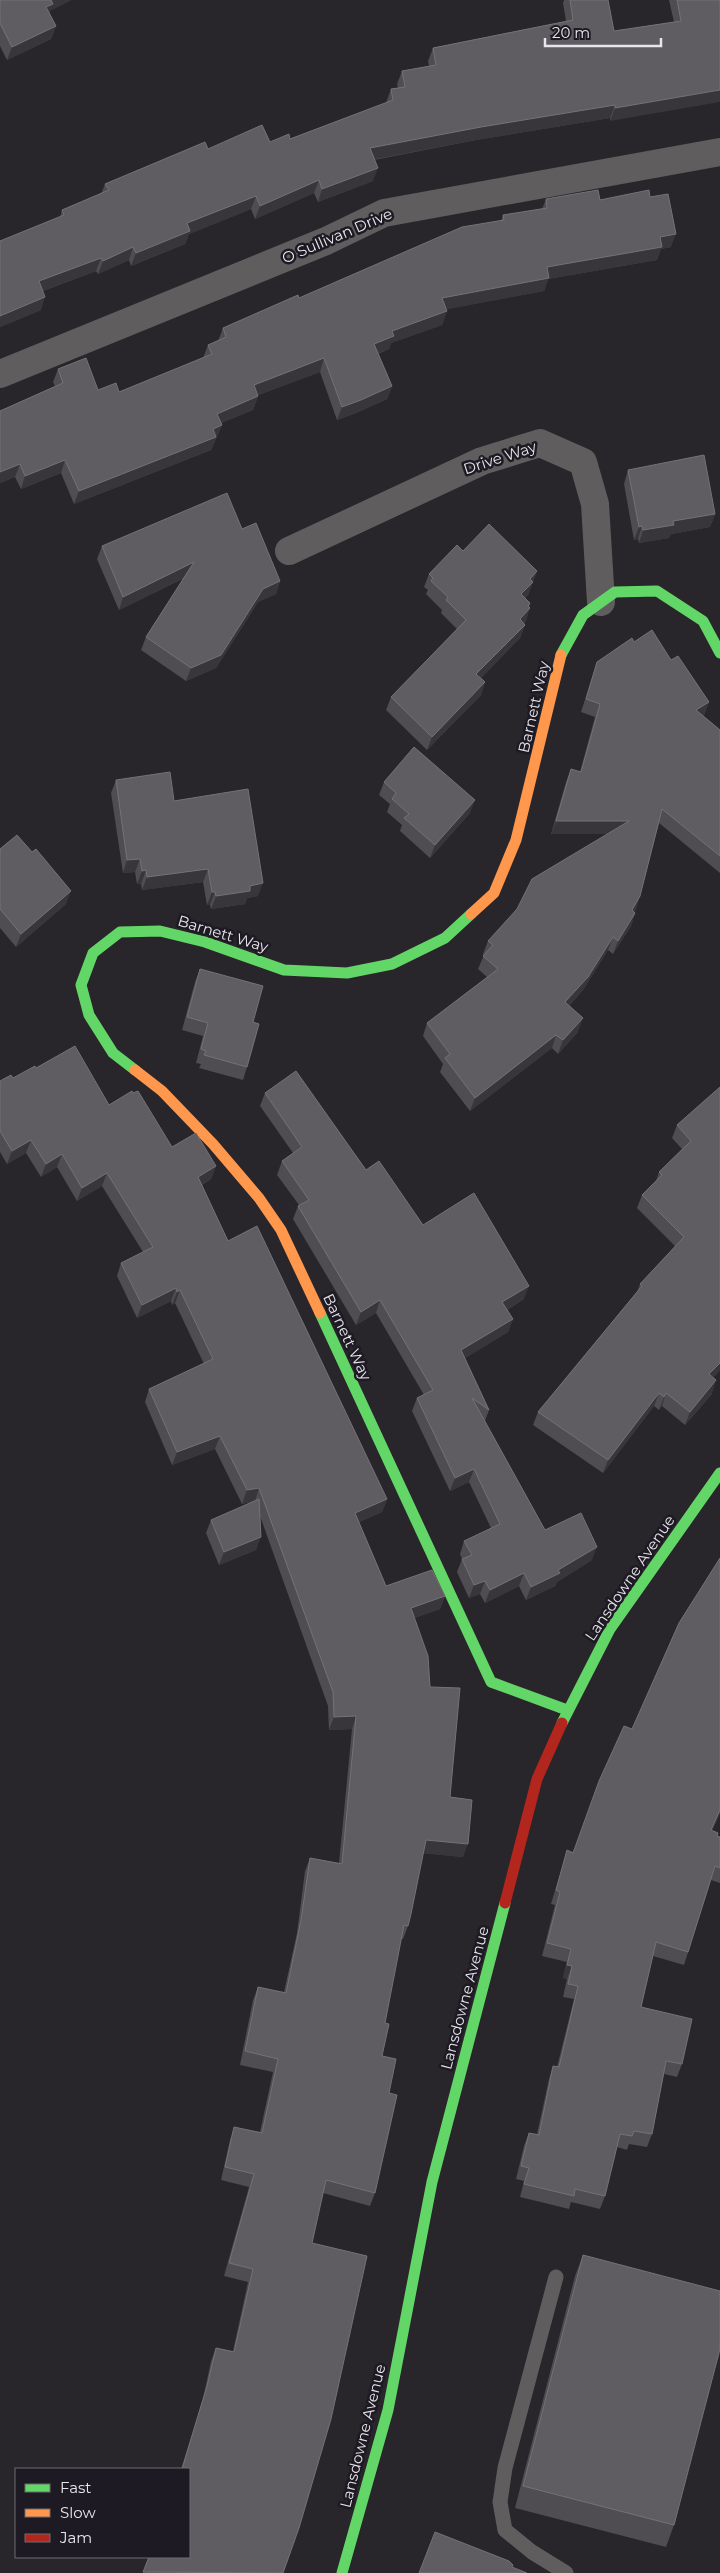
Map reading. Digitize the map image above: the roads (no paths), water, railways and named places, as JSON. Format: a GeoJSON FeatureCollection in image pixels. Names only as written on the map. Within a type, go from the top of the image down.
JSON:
{"type":"FeatureCollection","features":[{"type":"Feature","properties":{"kind":"street","name":"O Sullivan Drive"},"geometry":{"type":"LineString","coordinates":[[0,374],[326,241],[384,213],[720,152]]}},
{"type":"Feature","properties":{"kind":"street","name":"Drive Way"},"geometry":{"type":"LineString","coordinates":[[289,551],[482,461],[540,443],[583,462],[595,504],[601,602]]}},
{"type":"Feature","properties":{"kind":"street","name":"Barnett Way"},"geometry":{"type":"LineString","coordinates":[[567,1710],[491,1682],[281,1230],[259,1198],[213,1144],[162,1091],[113,1053],[89,1015],[81,985],[93,953],[120,932],[160,930],[205,942],[284,970],[346,973],[392,964],[445,938],[494,892],[516,840],[562,656],[583,615],[614,592],[657,591],[703,621],[720,652]]}},
{"type":"Feature","properties":{"kind":"street","name":"Lansdowne Avenue"},"geometry":{"type":"LineString","coordinates":[[342,2573],[388,2410],[437,2162],[537,1779],[567,1710],[610,1629],[720,1473]]}},
{"type":"Feature","properties":{"kind":"lane"},"geometry":{"type":"LineString","coordinates":[[556,2277],[505,2468],[500,2502],[505,2530],[532,2552],[566,2573]]}}]}
